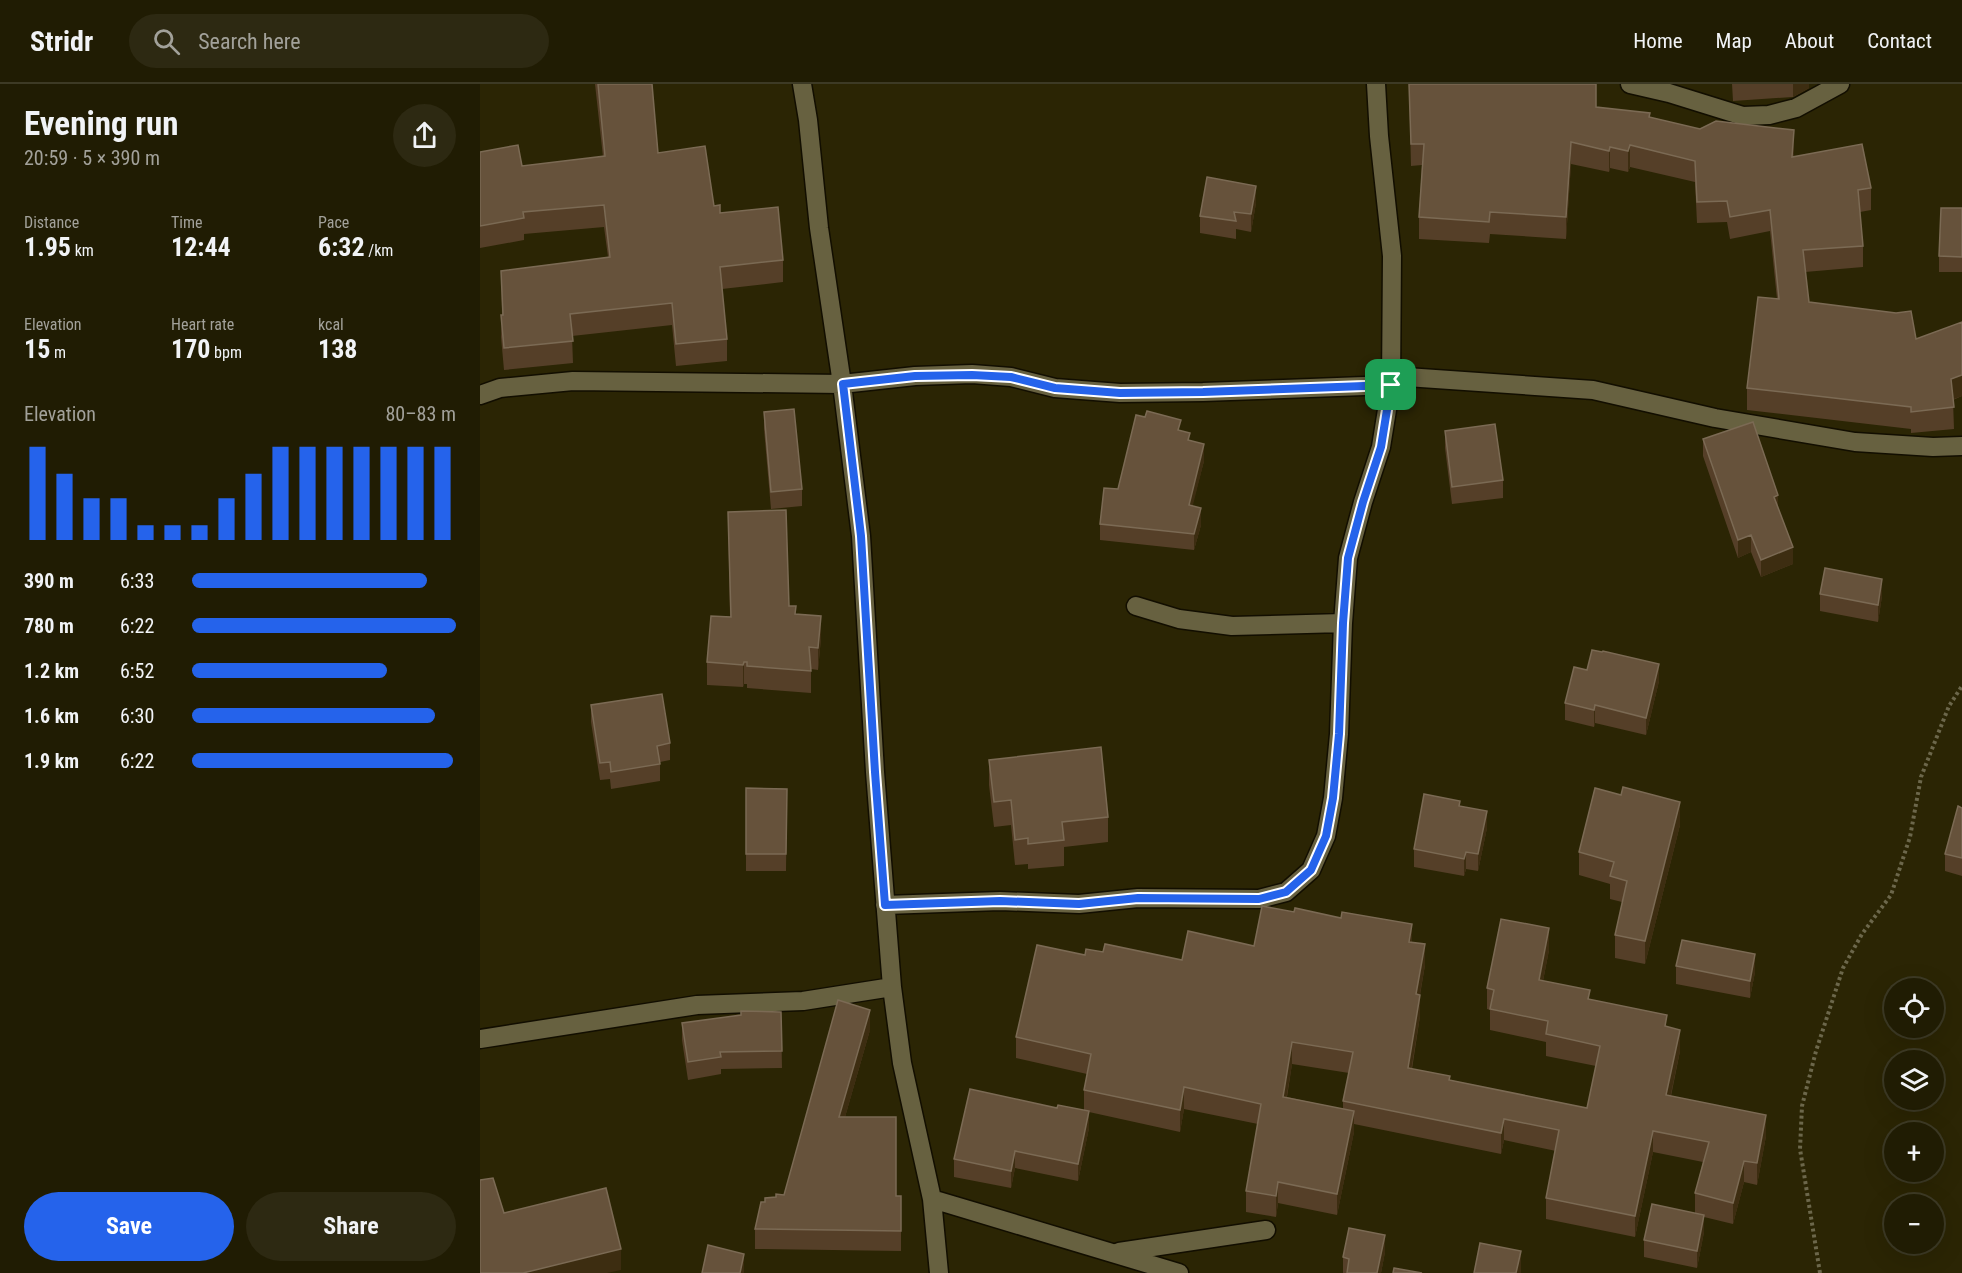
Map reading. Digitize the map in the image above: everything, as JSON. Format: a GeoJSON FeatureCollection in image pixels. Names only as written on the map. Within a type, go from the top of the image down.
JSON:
{"type":"FeatureCollection","features":[{"type":"Feature","properties":{"kind":"street"},"geometry":{"type":"LineString","coordinates":[[802,84],[819,228],[843,384],[861,536],[875,772],[892,987],[902,1063],[932,1199],[939,1273]]}},
{"type":"Feature","properties":{"kind":"street"},"geometry":{"type":"LineString","coordinates":[[885,905],[1000,901],[1079,904],[1138,898],[1259,899],[1286,892],[1311,870],[1326,836],[1333,798],[1339,734],[1348,558],[1381,447],[1391,381],[1392,256],[1379,136],[1376,84]]}},
{"type":"Feature","properties":{"kind":"street"},"geometry":{"type":"LineString","coordinates":[[1630,84],[1670,93],[1743,116],[1769,115],[1796,108],[1840,84]]}},
{"type":"Feature","properties":{"kind":"street"},"geometry":{"type":"LineString","coordinates":[[480,395],[500,388],[573,381],[843,384],[915,376],[972,375],[1011,377],[1055,388],[1120,393],[1203,392],[1391,381],[1593,390],[1715,418],[1855,442],[1934,447],[1962,446]]}},
{"type":"Feature","properties":{"kind":"street"},"geometry":{"type":"LineString","coordinates":[[1136,606],[1179,619],[1233,626],[1343,623]]}},
{"type":"Feature","properties":{"kind":"street"},"geometry":{"type":"LineString","coordinates":[[480,1039],[697,1005],[803,1001],[892,987]]}},
{"type":"Feature","properties":{"kind":"street"},"geometry":{"type":"LineString","coordinates":[[932,1199],[1179,1273]]}},
{"type":"Feature","properties":{"kind":"street"},"geometry":{"type":"LineString","coordinates":[[1115,1253],[1266,1230]]}},
{"type":"Feature","properties":{"kind":"path"},"geometry":{"type":"LineString","coordinates":[[1820,1273],[1800,1149],[1802,1106],[1815,1051],[1843,968],[1862,934],[1891,895],[1910,837],[1921,777],[1949,706],[1962,686]]}},
{"type":"Feature","properties":{"kind":"building"},"geometry":{"type":"Polygon","coordinates":[[[598,84],[652,84],[658,153],[705,146],[714,206],[720,205],[720,213],[778,207],[783,260],[720,267],[727,339],[676,344],[672,303],[570,314],[573,341],[504,348],[501,271],[610,257],[604,205],[523,212],[524,218],[480,226],[480,152],[518,145],[522,166],[605,156],[598,84]]]}},
{"type":"Feature","properties":{"kind":"building"},"geometry":{"type":"Polygon","coordinates":[[[1409,84],[1596,84],[1596,107],[1650,113],[1649,117],[1700,129],[1716,121],[1794,130],[1792,157],[1862,144],[1871,188],[1858,190],[1863,246],[1803,250],[1809,302],[1896,313],[1911,311],[1916,339],[1962,322],[1962,375],[1951,379],[1954,407],[1911,412],[1911,407],[1747,388],[1758,297],[1779,299],[1770,210],[1730,217],[1727,201],[1697,202],[1695,161],[1630,145],[1628,151],[1610,147],[1609,151],[1571,142],[1566,217],[1490,212],[1489,222],[1419,217],[1424,144],[1411,144],[1409,84]]]}},
{"type":"Feature","properties":{"kind":"building"},"geometry":{"type":"Polygon","coordinates":[[[1207,177],[1256,186],[1251,214],[1234,212],[1236,221],[1200,216],[1207,177]]]}},
{"type":"Feature","properties":{"kind":"building"},"geometry":{"type":"Polygon","coordinates":[[[1941,208],[1962,208],[1962,257],[1939,256],[1941,208]]]}},
{"type":"Feature","properties":{"kind":"building"},"geometry":{"type":"Polygon","coordinates":[[[794,409],[802,489],[771,492],[764,412],[794,409]]]}},
{"type":"Feature","properties":{"kind":"building"},"geometry":{"type":"Polygon","coordinates":[[[1147,411],[1181,420],[1178,430],[1190,433],[1188,440],[1204,444],[1189,505],[1201,508],[1194,534],[1100,524],[1104,488],[1118,489],[1136,415],[1145,417],[1147,411]]]}},
{"type":"Feature","properties":{"kind":"building"},"geometry":{"type":"Polygon","coordinates":[[[1753,422],[1778,495],[1774,497],[1793,547],[1761,560],[1751,535],[1738,540],[1703,439],[1753,422]]]}},
{"type":"Feature","properties":{"kind":"building"},"geometry":{"type":"Polygon","coordinates":[[[1495,424],[1503,480],[1452,487],[1445,431],[1495,424]]]}},
{"type":"Feature","properties":{"kind":"building"},"geometry":{"type":"Polygon","coordinates":[[[786,510],[789,606],[796,606],[795,614],[821,616],[818,648],[809,647],[811,671],[747,666],[747,662],[743,665],[707,662],[711,616],[731,617],[728,512],[786,510]]]}},
{"type":"Feature","properties":{"kind":"building"},"geometry":{"type":"Polygon","coordinates":[[[1825,568],[1882,579],[1878,605],[1820,594],[1825,568]]]}},
{"type":"Feature","properties":{"kind":"building"},"geometry":{"type":"Polygon","coordinates":[[[1592,650],[1659,664],[1646,718],[1595,705],[1594,710],[1565,703],[1574,667],[1587,670],[1592,650]]]}},
{"type":"Feature","properties":{"kind":"building"},"geometry":{"type":"Polygon","coordinates":[[[662,694],[670,743],[657,746],[660,764],[611,772],[610,762],[600,763],[591,705],[662,694]]]}},
{"type":"Feature","properties":{"kind":"building"},"geometry":{"type":"Polygon","coordinates":[[[1101,747],[1108,817],[1062,822],[1064,840],[1028,844],[1028,838],[1015,840],[1011,800],[994,802],[989,760],[1101,747]]]}},
{"type":"Feature","properties":{"kind":"building"},"geometry":{"type":"Polygon","coordinates":[[[1623,787],[1680,802],[1645,941],[1615,935],[1627,881],[1610,876],[1614,862],[1579,852],[1595,788],[1621,795],[1623,787]]]}},
{"type":"Feature","properties":{"kind":"building"},"geometry":{"type":"Polygon","coordinates":[[[746,788],[787,789],[786,854],[746,854],[746,788]]]}},
{"type":"Feature","properties":{"kind":"building"},"geometry":{"type":"Polygon","coordinates":[[[1424,794],[1460,801],[1459,806],[1487,811],[1478,854],[1466,852],[1464,859],[1414,849],[1424,794]]]}},
{"type":"Feature","properties":{"kind":"building"},"geometry":{"type":"Polygon","coordinates":[[[1958,806],[1962,808],[1962,858],[1945,854],[1958,806]]]}},
{"type":"Feature","properties":{"kind":"building"},"geometry":{"type":"Polygon","coordinates":[[[1262,906],[1294,912],[1295,908],[1341,918],[1342,912],[1412,924],[1409,942],[1425,944],[1416,994],[1420,995],[1408,1068],[1450,1076],[1449,1080],[1587,1108],[1600,1046],[1546,1034],[1548,1021],[1490,1009],[1494,990],[1487,988],[1501,919],[1549,928],[1539,980],[1590,990],[1588,999],[1667,1015],[1665,1026],[1680,1030],[1666,1095],[1766,1115],[1757,1163],[1744,1161],[1733,1203],[1695,1193],[1709,1142],[1653,1131],[1635,1216],[1546,1198],[1559,1130],[1504,1119],[1501,1133],[1343,1101],[1353,1052],[1292,1042],[1283,1097],[1354,1111],[1337,1194],[1278,1182],[1276,1196],[1246,1191],[1261,1104],[1184,1087],[1180,1110],[1084,1090],[1091,1054],[1016,1037],[1037,945],[1085,955],[1086,949],[1103,952],[1105,944],[1182,960],[1188,931],[1254,946],[1262,906]]]}},
{"type":"Feature","properties":{"kind":"building"},"geometry":{"type":"Polygon","coordinates":[[[1682,940],[1755,954],[1750,981],[1676,966],[1682,940]]]}},
{"type":"Feature","properties":{"kind":"building"},"geometry":{"type":"Polygon","coordinates":[[[838,1000],[870,1010],[839,1117],[896,1117],[896,1196],[901,1196],[901,1231],[755,1229],[761,1202],[765,1202],[765,1198],[776,1197],[776,1194],[784,1195],[838,1000]]]}},
{"type":"Feature","properties":{"kind":"building"},"geometry":{"type":"Polygon","coordinates":[[[741,1011],[781,1012],[782,1051],[720,1052],[721,1057],[688,1062],[682,1023],[741,1015],[741,1011]]]}},
{"type":"Feature","properties":{"kind":"building"},"geometry":{"type":"Polygon","coordinates":[[[970,1089],[1057,1108],[1058,1105],[1089,1111],[1078,1164],[1015,1151],[1011,1171],[954,1159],[970,1089]]]}},
{"type":"Feature","properties":{"kind":"building"},"geometry":{"type":"Polygon","coordinates":[[[493,1178],[504,1213],[606,1188],[621,1249],[523,1273],[480,1273],[480,1180],[493,1178]]]}},
{"type":"Feature","properties":{"kind":"building"},"geometry":{"type":"Polygon","coordinates":[[[1652,1204],[1704,1215],[1697,1251],[1644,1240],[1652,1204]]]}},
{"type":"Feature","properties":{"kind":"building"},"geometry":{"type":"Polygon","coordinates":[[[1349,1228],[1385,1235],[1377,1273],[1347,1273],[1349,1259],[1343,1257],[1349,1228]]]}},
{"type":"Feature","properties":{"kind":"building"},"geometry":{"type":"Polygon","coordinates":[[[1480,1243],[1521,1251],[1516,1273],[1474,1273],[1480,1243]]]}},
{"type":"Feature","properties":{"kind":"building"},"geometry":{"type":"Polygon","coordinates":[[[708,1245],[744,1254],[740,1273],[702,1273],[708,1245]]]}},
{"type":"Feature","properties":{"kind":"building"},"geometry":{"type":"Polygon","coordinates":[[[1394,1268],[1422,1273],[1393,1273],[1394,1268]]]}},
{"type":"Feature","properties":{"kind":"route"},"geometry":{"type":"LineString","coordinates":[[972,375],[1011,377],[1055,388],[1120,393],[1391,385],[1381,447],[1348,558],[1339,734],[1333,798],[1326,836],[1311,870],[1286,892],[1259,899],[1138,898],[1079,904],[1000,901],[885,905],[861,536],[843,384],[915,376],[972,375]]}}]}
